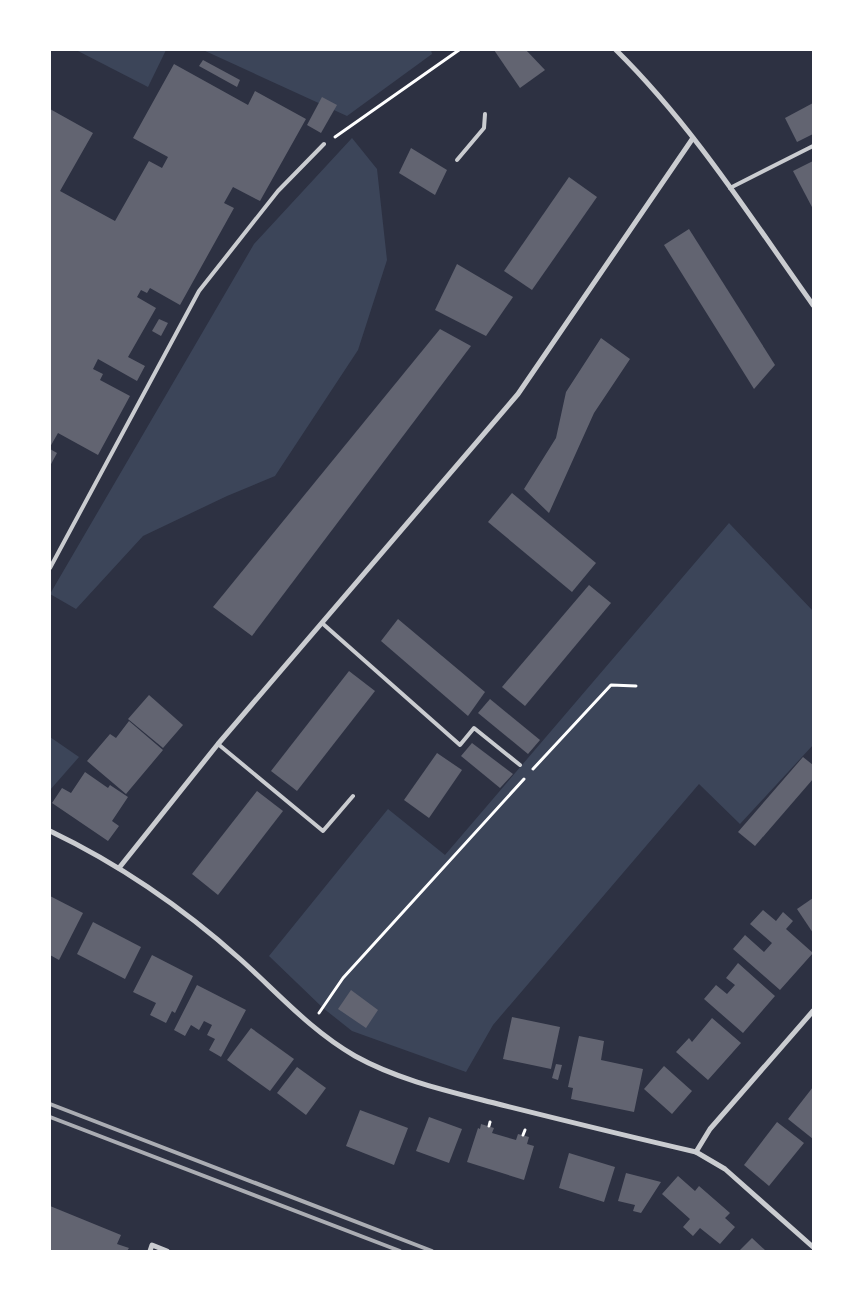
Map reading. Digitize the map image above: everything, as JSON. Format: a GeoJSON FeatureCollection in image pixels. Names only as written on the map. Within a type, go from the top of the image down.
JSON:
{"type":"FeatureCollection","features":[{"type":"Feature","properties":{"kind":"street"},"geometry":{"type":"LineString","coordinates":[[616,50],[649,84],[693,138],[813,306]]}},
{"type":"Feature","properties":{"kind":"street"},"geometry":{"type":"LineString","coordinates":[[119,868],[218,744],[518,394],[693,138]]}},
{"type":"Feature","properties":{"kind":"street"},"geometry":{"type":"LineString","coordinates":[[50,831],[119,868],[161,896],[241,960],[310,1026],[356,1056],[404,1077],[555,1119],[696,1152],[725,1168],[813,1247]]}},
{"type":"Feature","properties":{"kind":"street"},"geometry":{"type":"LineString","coordinates":[[696,1152],[710,1129],[813,1011]]}},
{"type":"Feature","properties":{"kind":"street"},"geometry":{"type":"LineString","coordinates":[[150,1251],[152,1245],[167,1251]]}},
{"type":"Feature","properties":{"kind":"lane"},"geometry":{"type":"LineString","coordinates":[[457,160],[484,128],[485,114]]}},
{"type":"Feature","properties":{"kind":"lane"},"geometry":{"type":"LineString","coordinates":[[50,568],[199,290],[278,191],[324,144]]}},
{"type":"Feature","properties":{"kind":"lane"},"geometry":{"type":"LineString","coordinates":[[730,189],[813,146]]}},
{"type":"Feature","properties":{"kind":"lane"},"geometry":{"type":"LineString","coordinates":[[322,623],[460,745],[474,728],[520,765]]}},
{"type":"Feature","properties":{"kind":"lane"},"geometry":{"type":"LineString","coordinates":[[218,744],[323,831],[353,796]]}},
{"type":"Feature","properties":{"kind":"path"},"geometry":{"type":"LineString","coordinates":[[324,144],[459,50]]}},
{"type":"Feature","properties":{"kind":"path"},"geometry":{"type":"LineString","coordinates":[[310,1026],[343,978],[590,706],[611,685],[636,686]]}},
{"type":"Feature","properties":{"kind":"path"},"geometry":{"type":"LineString","coordinates":[[489,1126],[490,1122]]}},
{"type":"Feature","properties":{"kind":"path"},"geometry":{"type":"LineString","coordinates":[[523,1136],[525,1130]]}},
{"type":"Feature","properties":{"kind":"shaded area"},"geometry":{"type":"Polygon","coordinates":[[[76,50],[166,50],[148,87],[76,50]]]}},
{"type":"Feature","properties":{"kind":"shaded area"},"geometry":{"type":"Polygon","coordinates":[[[203,50],[431,50],[432,54],[347,116],[203,50]]]}},
{"type":"Feature","properties":{"kind":"shaded area"},"geometry":{"type":"Polygon","coordinates":[[[352,138],[377,169],[387,260],[358,350],[275,476],[227,496],[143,536],[76,609],[50,594],[254,244],[352,138]]]}},
{"type":"Feature","properties":{"kind":"shaded area"},"geometry":{"type":"Polygon","coordinates":[[[729,523],[813,611],[813,745],[740,824],[699,784],[493,1025],[466,1072],[352,1031],[323,1008],[269,956],[388,809],[445,855],[729,523]]]}},
{"type":"Feature","properties":{"kind":"shaded area"},"geometry":{"type":"Polygon","coordinates":[[[50,737],[79,757],[50,790],[50,737]]]}},
{"type":"Feature","properties":{"kind":"building"},"geometry":{"type":"Polygon","coordinates":[[[494,50],[526,50],[545,70],[520,88],[494,50]]]}},
{"type":"Feature","properties":{"kind":"building"},"geometry":{"type":"Polygon","coordinates":[[[203,60],[240,80],[237,87],[199,66],[203,60]]]}},
{"type":"Feature","properties":{"kind":"building"},"geometry":{"type":"Polygon","coordinates":[[[174,64],[248,105],[255,91],[306,119],[260,201],[233,187],[224,203],[234,208],[180,305],[150,288],[147,293],[141,290],[137,297],[156,308],[128,357],[145,366],[137,381],[98,359],[93,369],[103,374],[100,380],[130,396],[98,455],[58,433],[50,447],[50,109],[93,133],[60,191],[115,221],[149,161],[162,168],[168,157],[133,138],[174,64]]]}},
{"type":"Feature","properties":{"kind":"building"},"geometry":{"type":"Polygon","coordinates":[[[322,97],[337,105],[321,133],[307,125],[322,97]]]}},
{"type":"Feature","properties":{"kind":"building"},"geometry":{"type":"Polygon","coordinates":[[[813,103],[813,134],[797,142],[785,118],[813,103]]]}},
{"type":"Feature","properties":{"kind":"building"},"geometry":{"type":"Polygon","coordinates":[[[411,148],[447,170],[435,195],[399,173],[411,148]]]}},
{"type":"Feature","properties":{"kind":"building"},"geometry":{"type":"Polygon","coordinates":[[[813,161],[813,209],[793,171],[813,161]]]}},
{"type":"Feature","properties":{"kind":"building"},"geometry":{"type":"Polygon","coordinates":[[[569,177],[597,197],[532,290],[504,271],[569,177]]]}},
{"type":"Feature","properties":{"kind":"building"},"geometry":{"type":"Polygon","coordinates":[[[689,229],[775,365],[754,389],[664,245],[689,229]]]}},
{"type":"Feature","properties":{"kind":"building"},"geometry":{"type":"Polygon","coordinates":[[[457,264],[513,297],[486,336],[435,310],[457,264]]]}},
{"type":"Feature","properties":{"kind":"building"},"geometry":{"type":"Polygon","coordinates":[[[159,319],[168,323],[161,336],[152,331],[159,319]]]}},
{"type":"Feature","properties":{"kind":"building"},"geometry":{"type":"Polygon","coordinates":[[[440,329],[471,346],[252,636],[213,607],[440,329]]]}},
{"type":"Feature","properties":{"kind":"building"},"geometry":{"type":"Polygon","coordinates":[[[601,338],[630,359],[594,413],[549,513],[524,489],[556,438],[566,392],[601,338]]]}},
{"type":"Feature","properties":{"kind":"building"},"geometry":{"type":"Polygon","coordinates":[[[50,449],[57,453],[50,466],[50,449]]]}},
{"type":"Feature","properties":{"kind":"building"},"geometry":{"type":"Polygon","coordinates":[[[512,493],[596,563],[572,592],[488,522],[512,493]]]}},
{"type":"Feature","properties":{"kind":"building"},"geometry":{"type":"Polygon","coordinates":[[[589,585],[611,603],[525,706],[502,687],[589,585]]]}},
{"type":"Feature","properties":{"kind":"building"},"geometry":{"type":"Polygon","coordinates":[[[398,619],[485,692],[468,716],[381,641],[398,619]]]}},
{"type":"Feature","properties":{"kind":"building"},"geometry":{"type":"Polygon","coordinates":[[[349,671],[375,691],[297,791],[271,771],[349,671]]]}},
{"type":"Feature","properties":{"kind":"building"},"geometry":{"type":"Polygon","coordinates":[[[149,695],[183,725],[163,748],[128,719],[149,695]]]}},
{"type":"Feature","properties":{"kind":"building"},"geometry":{"type":"Polygon","coordinates":[[[490,699],[540,740],[528,754],[478,713],[490,699]]]}},
{"type":"Feature","properties":{"kind":"building"},"geometry":{"type":"Polygon","coordinates":[[[129,721],[163,750],[126,794],[87,761],[110,734],[116,738],[129,721]]]}},
{"type":"Feature","properties":{"kind":"building"},"geometry":{"type":"Polygon","coordinates":[[[472,743],[513,774],[500,788],[461,756],[472,743]]]}},
{"type":"Feature","properties":{"kind":"building"},"geometry":{"type":"Polygon","coordinates":[[[437,753],[462,770],[429,818],[404,800],[437,753]]]}},
{"type":"Feature","properties":{"kind":"building"},"geometry":{"type":"Polygon","coordinates":[[[803,757],[813,765],[813,779],[755,846],[738,832],[803,757]]]}},
{"type":"Feature","properties":{"kind":"building"},"geometry":{"type":"Polygon","coordinates":[[[85,772],[108,788],[110,785],[128,797],[112,821],[119,826],[108,841],[52,803],[62,788],[71,793],[85,772]]]}},
{"type":"Feature","properties":{"kind":"building"},"geometry":{"type":"Polygon","coordinates":[[[257,791],[283,811],[218,895],[192,874],[257,791]]]}},
{"type":"Feature","properties":{"kind":"building"},"geometry":{"type":"Polygon","coordinates":[[[50,896],[83,913],[59,960],[50,955],[50,896]]]}},
{"type":"Feature","properties":{"kind":"building"},"geometry":{"type":"Polygon","coordinates":[[[813,898],[813,933],[797,909],[813,898]]]}},
{"type":"Feature","properties":{"kind":"building"},"geometry":{"type":"Polygon","coordinates":[[[763,910],[776,921],[783,912],[793,921],[786,929],[813,953],[780,990],[733,949],[745,935],[764,952],[772,943],[750,924],[763,910]]]}},
{"type":"Feature","properties":{"kind":"building"},"geometry":{"type":"Polygon","coordinates":[[[93,922],[141,947],[125,979],[77,954],[93,922]]]}},
{"type":"Feature","properties":{"kind":"building"},"geometry":{"type":"Polygon","coordinates":[[[152,955],[193,976],[175,1013],[172,1011],[166,1023],[150,1015],[156,1003],[133,992],[152,955]]]}},
{"type":"Feature","properties":{"kind":"building"},"geometry":{"type":"Polygon","coordinates":[[[738,963],[775,996],[743,1033],[704,999],[716,985],[727,994],[735,985],[726,978],[738,963]]]}},
{"type":"Feature","properties":{"kind":"building"},"geometry":{"type":"Polygon","coordinates":[[[197,985],[246,1010],[221,1057],[209,1050],[215,1039],[207,1035],[212,1025],[204,1021],[199,1030],[191,1025],[185,1036],[174,1030],[197,985]]]}},
{"type":"Feature","properties":{"kind":"building"},"geometry":{"type":"Polygon","coordinates":[[[351,990],[378,1010],[366,1028],[338,1009],[351,990]]]}},
{"type":"Feature","properties":{"kind":"building"},"geometry":{"type":"Polygon","coordinates":[[[512,1017],[560,1027],[551,1069],[503,1059],[512,1017]]]}},
{"type":"Feature","properties":{"kind":"building"},"geometry":{"type":"Polygon","coordinates":[[[712,1018],[741,1043],[708,1080],[676,1052],[689,1038],[692,1042],[712,1018]]]}},
{"type":"Feature","properties":{"kind":"building"},"geometry":{"type":"Polygon","coordinates":[[[251,1028],[294,1059],[270,1091],[227,1060],[251,1028]]]}},
{"type":"Feature","properties":{"kind":"building"},"geometry":{"type":"Polygon","coordinates":[[[579,1036],[604,1041],[601,1060],[643,1069],[634,1112],[571,1099],[573,1088],[568,1087],[579,1036]]]}},
{"type":"Feature","properties":{"kind":"building"},"geometry":{"type":"Polygon","coordinates":[[[556,1064],[562,1065],[558,1080],[552,1078],[556,1064]]]}},
{"type":"Feature","properties":{"kind":"building"},"geometry":{"type":"Polygon","coordinates":[[[664,1066],[692,1091],[672,1114],[644,1089],[664,1066]]]}},
{"type":"Feature","properties":{"kind":"building"},"geometry":{"type":"Polygon","coordinates":[[[297,1067],[326,1088],[306,1115],[277,1093],[297,1067]]]}},
{"type":"Feature","properties":{"kind":"building"},"geometry":{"type":"Polygon","coordinates":[[[813,1087],[813,1139],[788,1119],[813,1087]]]}},
{"type":"Feature","properties":{"kind":"building"},"geometry":{"type":"Polygon","coordinates":[[[360,1110],[408,1128],[394,1165],[346,1146],[360,1110]]]}},
{"type":"Feature","properties":{"kind":"building"},"geometry":{"type":"Polygon","coordinates":[[[429,1117],[462,1129],[449,1163],[416,1151],[429,1117]]]}},
{"type":"Feature","properties":{"kind":"building"},"geometry":{"type":"Polygon","coordinates":[[[777,1122],[804,1143],[769,1186],[744,1165],[777,1122]]]}},
{"type":"Feature","properties":{"kind":"building"},"geometry":{"type":"Polygon","coordinates":[[[481,1124],[494,1128],[492,1133],[516,1140],[518,1134],[529,1137],[527,1144],[534,1146],[524,1180],[467,1162],[481,1124]]]}},
{"type":"Feature","properties":{"kind":"building"},"geometry":{"type":"Polygon","coordinates":[[[569,1153],[615,1167],[604,1202],[559,1188],[569,1153]]]}},
{"type":"Feature","properties":{"kind":"building"},"geometry":{"type":"Polygon","coordinates":[[[626,1173],[661,1182],[641,1213],[633,1211],[635,1205],[618,1201],[626,1173]]]}},
{"type":"Feature","properties":{"kind":"building"},"geometry":{"type":"Polygon","coordinates":[[[678,1176],[695,1191],[699,1186],[730,1213],[725,1218],[735,1227],[720,1244],[700,1228],[693,1236],[683,1227],[690,1219],[662,1194],[678,1176]]]}},
{"type":"Feature","properties":{"kind":"building"},"geometry":{"type":"Polygon","coordinates":[[[50,1206],[121,1235],[117,1244],[129,1248],[127,1251],[50,1251],[50,1206]]]}},
{"type":"Feature","properties":{"kind":"building"},"geometry":{"type":"Polygon","coordinates":[[[752,1238],[766,1251],[739,1251],[752,1238]]]}},
{"type":"Feature","properties":{"kind":"railway"},"geometry":{"type":"LineString","coordinates":[[50,1104],[432,1251]]}},
{"type":"Feature","properties":{"kind":"railway"},"geometry":{"type":"LineString","coordinates":[[50,1117],[400,1251]]}}]}
